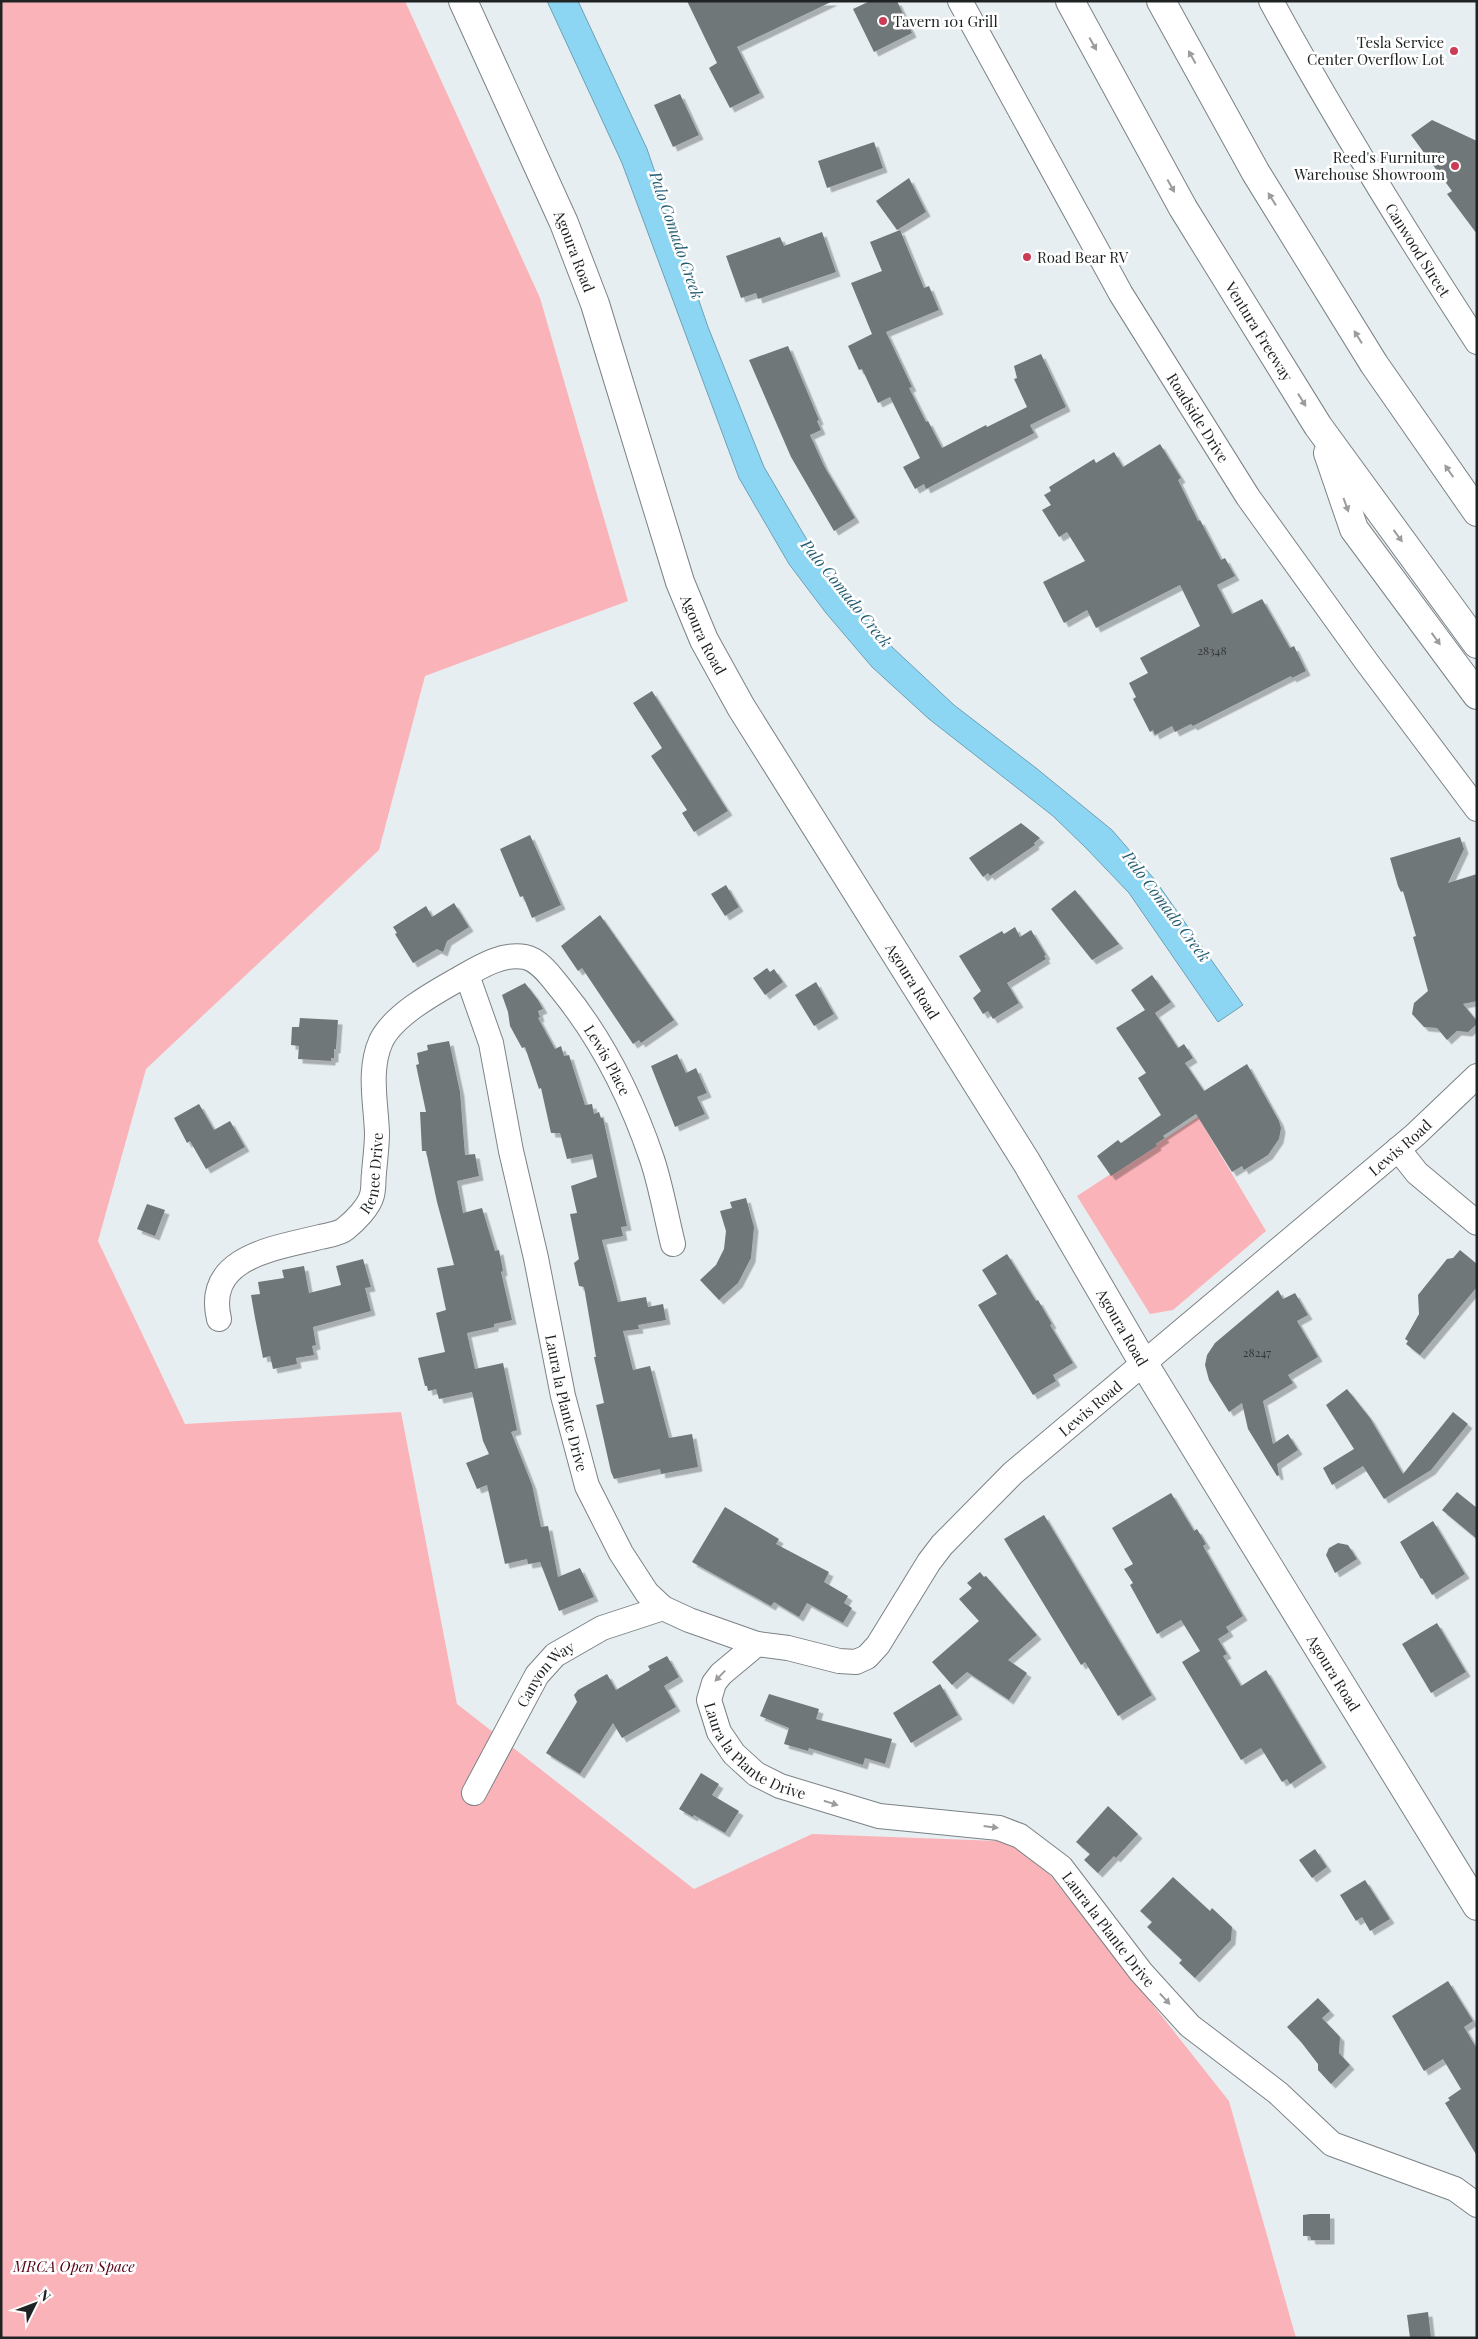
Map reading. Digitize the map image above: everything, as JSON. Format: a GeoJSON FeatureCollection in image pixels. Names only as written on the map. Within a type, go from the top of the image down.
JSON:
{"type":"FeatureCollection","features":[{"type":"Feature","properties":{"kind":"main road","name":"Agoura Road"},"geometry":{"type":"LineString","coordinates":[[463,1],[568,232],[595,304],[680,582],[704,640],[741,708],[1027,1162],[1144,1364],[1477,1906]]}},
{"type":"Feature","properties":{"kind":"main road","name":"Ventura Freeway"},"geometry":{"type":"LineString","coordinates":[[1070,1],[1183,208],[1318,426],[1477,644]]}},
{"type":"Feature","properties":{"kind":"main road"},"geometry":{"type":"LineString","coordinates":[[1161,1],[1256,173],[1374,364],[1477,512]]}},
{"type":"Feature","properties":{"kind":"main road"},"geometry":{"type":"LineString","coordinates":[[1318,426],[1354,528],[1477,695]]}},
{"type":"Feature","properties":{"kind":"street","name":"Roadside Drive"},"geometry":{"type":"LineString","coordinates":[[960,1],[1121,294],[1248,497],[1366,661],[1477,808]]}},
{"type":"Feature","properties":{"kind":"street","name":"Canwood Street"},"geometry":{"type":"LineString","coordinates":[[1271,1],[1315,82],[1398,222],[1477,342]]}},
{"type":"Feature","properties":{"kind":"street","name":"Lewis Place"},"geometry":{"type":"LineString","coordinates":[[468,975],[489,963],[509,957],[526,957],[544,969],[578,1010],[615,1070],[633,1109],[653,1161],[673,1244]]}},
{"type":"Feature","properties":{"kind":"street","name":"Renee Drive"},"geometry":{"type":"LineString","coordinates":[[219,1319],[216,1305],[218,1292],[224,1278],[240,1261],[257,1253],[344,1231],[360,1216],[372,1196],[377,1133],[373,1097],[375,1061],[381,1041],[392,1025],[428,997],[468,975]]}},
{"type":"Feature","properties":{"kind":"street","name":"Laura la Plante Drive"},"geometry":{"type":"LineString","coordinates":[[468,975],[491,1043],[511,1150],[536,1258],[563,1396],[587,1486],[620,1553],[647,1593],[663,1608],[688,1620],[757,1644]]}},
{"type":"Feature","properties":{"kind":"street","name":"Lewis Road"},"geometry":{"type":"LineString","coordinates":[[757,1644],[788,1648],[839,1661],[856,1662],[867,1657],[878,1646],[924,1569],[942,1545],[1013,1472],[1398,1149],[1477,1076]]}},
{"type":"Feature","properties":{"kind":"street"},"geometry":{"type":"LineString","coordinates":[[1398,1149],[1417,1173],[1477,1222]]}},
{"type":"Feature","properties":{"kind":"street","name":"Canyon Way"},"geometry":{"type":"LineString","coordinates":[[474,1793],[538,1675],[555,1655],[578,1640],[602,1628],[663,1608]]}},
{"type":"Feature","properties":{"kind":"street","name":"Laura la Plante Drive"},"geometry":{"type":"LineString","coordinates":[[757,1644],[721,1674],[714,1682],[708,1700],[719,1732],[734,1754],[756,1774],[780,1786],[878,1816],[999,1828],[1020,1836],[1061,1867],[1141,1972],[1190,2026],[1278,2093],[1332,2144],[1456,2190],[1477,2205]]}},
{"type":"Feature","properties":{"kind":"green space","name":"MRCA Open Space"},"geometry":{"type":"Polygon","coordinates":[[[1,1],[405,1],[540,298],[628,601],[425,676],[379,850],[146,1069],[98,1241],[185,1424],[401,1412],[457,1704],[694,1889],[812,1834],[1024,1842],[1229,2101],[1296,2338],[1,2338],[1,1]]]}},
{"type":"Feature","properties":{"kind":"green space"},"geometry":{"type":"Polygon","coordinates":[[[1198,1117],[1266,1231],[1173,1310],[1150,1314],[1077,1196],[1198,1117]]]}},
{"type":"Feature","properties":{"kind":"water","name":"Palo Comado Creek"},"geometry":{"type":"Polygon","coordinates":[[[547,1],[578,1],[647,149],[708,327],[764,467],[820,562],[891,646],[954,705],[1112,830],[1155,880],[1243,1005],[1218,1022],[1129,893],[1053,816],[929,719],[872,667],[826,613],[789,564],[739,478],[622,163],[547,1]]]}},
{"type":"Feature","properties":{"kind":"building"},"geometry":{"type":"Polygon","coordinates":[[[687,1],[833,1],[737,47],[760,93],[730,108],[709,68],[717,63],[687,1]]]}},
{"type":"Feature","properties":{"kind":"building","name":"Tavern 101 Grill"},"geometry":{"type":"Polygon","coordinates":[[[870,1],[897,1],[912,33],[874,52],[853,9],[870,1]]]}},
{"type":"Feature","properties":{"kind":"building"},"geometry":{"type":"Polygon","coordinates":[[[680,94],[699,135],[673,147],[654,105],[680,94]]]}},
{"type":"Feature","properties":{"kind":"building","name":"Reed's Furniture Warehouse Showroom"},"geometry":{"type":"Polygon","coordinates":[[[1432,120],[1477,141],[1477,234],[1447,194],[1452,191],[1411,135],[1432,120]]]}},
{"type":"Feature","properties":{"kind":"building"},"geometry":{"type":"Polygon","coordinates":[[[874,142],[883,168],[827,188],[818,161],[874,142]]]}},
{"type":"Feature","properties":{"kind":"building"},"geometry":{"type":"Polygon","coordinates":[[[909,178],[926,212],[897,230],[876,201],[909,178]]]}},
{"type":"Feature","properties":{"kind":"building"},"geometry":{"type":"Polygon","coordinates":[[[900,230],[924,288],[929,286],[939,310],[886,332],[912,387],[909,388],[942,448],[986,425],[987,427],[1027,407],[1014,379],[1017,378],[1014,366],[1041,354],[1066,407],[1030,425],[1034,433],[926,489],[924,484],[915,489],[903,467],[920,458],[890,397],[878,403],[862,369],[859,370],[848,346],[872,334],[851,283],[882,271],[870,242],[900,230]]]}},
{"type":"Feature","properties":{"kind":"building"},"geometry":{"type":"Polygon","coordinates":[[[822,232],[836,272],[758,299],[756,293],[741,298],[726,256],[780,237],[784,246],[822,232]]]}},
{"type":"Feature","properties":{"kind":"building"},"geometry":{"type":"Polygon","coordinates":[[[788,346],[819,420],[817,421],[821,430],[810,435],[824,466],[855,518],[834,531],[791,457],[749,360],[788,346]]]}},
{"type":"Feature","properties":{"kind":"building"},"geometry":{"type":"Polygon","coordinates":[[[1160,444],[1181,478],[1178,480],[1198,521],[1200,520],[1221,560],[1225,558],[1235,576],[1217,585],[1232,614],[1262,599],[1290,648],[1294,646],[1306,671],[1292,678],[1291,676],[1193,726],[1191,724],[1175,732],[1172,726],[1155,735],[1153,730],[1150,732],[1133,699],[1136,697],[1129,683],[1148,673],[1140,658],[1200,626],[1180,585],[1096,628],[1087,610],[1064,623],[1043,582],[1085,561],[1067,532],[1059,537],[1042,510],[1051,505],[1044,495],[1051,491],[1049,487],[1094,459],[1096,463],[1114,452],[1123,467],[1160,444]]]}},
{"type":"Feature","properties":{"kind":"building"},"geometry":{"type":"Polygon","coordinates":[[[652,691],[728,811],[694,832],[682,813],[687,810],[651,756],[662,748],[633,703],[652,691]]]}},
{"type":"Feature","properties":{"kind":"building"},"geometry":{"type":"Polygon","coordinates":[[[1021,823],[1040,838],[1034,843],[1035,845],[990,876],[988,873],[983,877],[969,858],[1021,823]]]}},
{"type":"Feature","properties":{"kind":"building"},"geometry":{"type":"Polygon","coordinates":[[[530,835],[561,905],[532,918],[523,896],[520,897],[500,849],[530,835]]]}},
{"type":"Feature","properties":{"kind":"building"},"geometry":{"type":"Polygon","coordinates":[[[1460,837],[1464,849],[1448,883],[1477,874],[1477,1001],[1463,1004],[1477,1021],[1477,1024],[1468,1032],[1457,1031],[1447,1040],[1437,1028],[1424,1027],[1412,1014],[1414,1003],[1428,991],[1413,937],[1416,936],[1403,891],[1401,892],[1398,886],[1390,858],[1460,837]]]}},
{"type":"Feature","properties":{"kind":"building"},"geometry":{"type":"Polygon","coordinates":[[[726,885],[739,907],[725,916],[711,894],[726,885]]]}},
{"type":"Feature","properties":{"kind":"building"},"geometry":{"type":"Polygon","coordinates":[[[1075,890],[1119,944],[1092,960],[1051,909],[1075,890]]]}},
{"type":"Feature","properties":{"kind":"building"},"geometry":{"type":"Polygon","coordinates":[[[454,903],[469,927],[447,941],[443,952],[437,949],[413,963],[395,934],[397,933],[393,927],[426,906],[432,917],[454,903]]]}},
{"type":"Feature","properties":{"kind":"building"},"geometry":{"type":"Polygon","coordinates":[[[600,915],[674,1020],[641,1043],[639,1040],[633,1044],[582,968],[578,971],[561,946],[600,915]]]}},
{"type":"Feature","properties":{"kind":"building"},"geometry":{"type":"Polygon","coordinates":[[[1015,927],[1020,937],[1031,930],[1046,955],[1044,956],[1046,959],[1007,983],[1019,1003],[993,1019],[988,1011],[983,1014],[973,998],[981,991],[959,956],[1002,931],[1004,934],[1015,927]]]}},
{"type":"Feature","properties":{"kind":"building"},"geometry":{"type":"Polygon","coordinates":[[[767,968],[770,972],[774,969],[783,982],[765,995],[753,978],[767,968]]]}},
{"type":"Feature","properties":{"kind":"building"},"geometry":{"type":"Polygon","coordinates":[[[1152,975],[1171,1002],[1155,1013],[1178,1048],[1184,1044],[1193,1058],[1185,1063],[1204,1091],[1247,1064],[1279,1121],[1281,1128],[1279,1139],[1268,1155],[1244,1170],[1242,1166],[1232,1172],[1196,1114],[1163,1136],[1165,1138],[1156,1144],[1157,1146],[1111,1176],[1097,1156],[1118,1140],[1121,1143],[1161,1115],[1138,1078],[1146,1073],[1116,1028],[1145,1010],[1131,990],[1152,975]]]}},
{"type":"Feature","properties":{"kind":"building"},"geometry":{"type":"Polygon","coordinates":[[[816,982],[834,1014],[814,1026],[795,995],[816,982]]]}},
{"type":"Feature","properties":{"kind":"building"},"geometry":{"type":"Polygon","coordinates":[[[525,983],[543,1009],[538,1011],[540,1017],[538,1018],[555,1049],[561,1046],[564,1056],[569,1055],[585,1105],[592,1104],[594,1114],[599,1112],[601,1118],[603,1118],[627,1226],[621,1227],[623,1236],[602,1240],[618,1302],[646,1297],[648,1307],[663,1304],[666,1320],[638,1325],[639,1329],[623,1331],[633,1370],[650,1366],[669,1438],[692,1434],[698,1467],[661,1474],[660,1469],[614,1479],[611,1472],[596,1405],[604,1403],[594,1357],[596,1357],[584,1287],[579,1286],[574,1263],[579,1259],[570,1214],[577,1213],[571,1186],[597,1177],[592,1154],[567,1159],[560,1133],[551,1133],[541,1088],[539,1089],[525,1047],[522,1048],[510,1026],[508,1012],[502,995],[525,983]]]}},
{"type":"Feature","properties":{"kind":"building"},"geometry":{"type":"Polygon","coordinates":[[[300,1018],[338,1020],[336,1049],[334,1049],[334,1058],[331,1058],[331,1061],[298,1059],[299,1046],[291,1045],[292,1027],[299,1027],[300,1018]]]}},
{"type":"Feature","properties":{"kind":"building"},"geometry":{"type":"Polygon","coordinates":[[[449,1041],[460,1092],[465,1155],[475,1154],[479,1176],[457,1181],[463,1213],[482,1208],[495,1251],[499,1250],[503,1271],[501,1272],[512,1320],[494,1324],[494,1327],[467,1333],[475,1369],[503,1363],[517,1430],[511,1432],[532,1485],[541,1527],[548,1526],[558,1577],[580,1568],[594,1597],[559,1611],[540,1562],[528,1564],[527,1559],[505,1564],[487,1485],[477,1489],[466,1463],[489,1454],[483,1441],[472,1392],[439,1399],[436,1389],[428,1391],[427,1386],[425,1386],[418,1358],[445,1352],[436,1313],[446,1310],[437,1268],[454,1265],[426,1151],[422,1151],[420,1112],[426,1112],[416,1065],[419,1064],[417,1053],[428,1050],[427,1045],[449,1041]]]}},
{"type":"Feature","properties":{"kind":"building"},"geometry":{"type":"Polygon","coordinates":[[[677,1054],[686,1073],[696,1068],[707,1093],[697,1097],[705,1114],[675,1127],[651,1066],[677,1054]]]}},
{"type":"Feature","properties":{"kind":"building"},"geometry":{"type":"Polygon","coordinates":[[[199,1104],[214,1130],[230,1121],[245,1147],[206,1169],[190,1141],[187,1143],[174,1118],[199,1104]]]}},
{"type":"Feature","properties":{"kind":"building"},"geometry":{"type":"Polygon","coordinates":[[[746,1198],[754,1227],[751,1258],[738,1283],[719,1300],[700,1280],[716,1265],[724,1249],[726,1231],[720,1211],[732,1208],[730,1202],[746,1198]]]}},
{"type":"Feature","properties":{"kind":"building"},"geometry":{"type":"Polygon","coordinates":[[[147,1204],[165,1210],[155,1236],[137,1229],[147,1204]]]}},
{"type":"Feature","properties":{"kind":"building"},"geometry":{"type":"Polygon","coordinates":[[[1460,1250],[1477,1264],[1477,1287],[1420,1355],[1406,1344],[1408,1341],[1405,1339],[1419,1314],[1418,1295],[1447,1259],[1453,1258],[1460,1250]]]}},
{"type":"Feature","properties":{"kind":"building"},"geometry":{"type":"Polygon","coordinates":[[[1007,1254],[1036,1301],[1038,1300],[1052,1324],[1050,1325],[1073,1363],[1053,1375],[1056,1381],[1033,1395],[978,1305],[997,1294],[982,1270],[1007,1254]]]}},
{"type":"Feature","properties":{"kind":"building"},"geometry":{"type":"Polygon","coordinates":[[[363,1259],[371,1287],[365,1288],[371,1311],[313,1327],[316,1345],[312,1346],[314,1355],[296,1358],[297,1364],[273,1369],[270,1356],[263,1358],[251,1295],[260,1294],[258,1282],[284,1278],[282,1270],[304,1266],[309,1293],[341,1285],[336,1266],[363,1259]]]}},
{"type":"Feature","properties":{"kind":"building"},"geometry":{"type":"Polygon","coordinates":[[[1278,1290],[1283,1299],[1295,1293],[1308,1315],[1297,1321],[1318,1357],[1288,1375],[1293,1383],[1263,1401],[1273,1444],[1288,1434],[1298,1450],[1277,1464],[1279,1475],[1277,1476],[1248,1429],[1242,1403],[1229,1412],[1209,1380],[1205,1365],[1207,1355],[1215,1343],[1278,1290]]]}},
{"type":"Feature","properties":{"kind":"building"},"geometry":{"type":"Polygon","coordinates":[[[1347,1389],[1370,1418],[1403,1474],[1453,1412],[1468,1424],[1431,1470],[1384,1499],[1363,1466],[1332,1485],[1323,1468],[1354,1449],[1326,1405],[1347,1389]]]}},
{"type":"Feature","properties":{"kind":"building"},"geometry":{"type":"Polygon","coordinates":[[[1457,1492],[1477,1508],[1477,1539],[1442,1510],[1457,1492]]]}},
{"type":"Feature","properties":{"kind":"building"},"geometry":{"type":"Polygon","coordinates":[[[1171,1493],[1194,1531],[1197,1529],[1206,1544],[1203,1546],[1243,1616],[1226,1627],[1229,1632],[1218,1639],[1227,1654],[1223,1656],[1241,1686],[1266,1670],[1322,1763],[1290,1784],[1287,1779],[1282,1782],[1261,1748],[1241,1760],[1182,1662],[1200,1651],[1181,1620],[1157,1634],[1130,1585],[1133,1583],[1124,1569],[1133,1564],[1112,1528],[1171,1493]]]}},
{"type":"Feature","properties":{"kind":"building"},"geometry":{"type":"Polygon","coordinates":[[[725,1507],[779,1539],[776,1544],[829,1572],[824,1582],[848,1596],[844,1603],[852,1608],[843,1623],[807,1603],[799,1617],[774,1602],[771,1606],[692,1562],[725,1507]]]}},
{"type":"Feature","properties":{"kind":"building"},"geometry":{"type":"Polygon","coordinates":[[[1044,1515],[1152,1695],[1118,1716],[1085,1662],[1081,1665],[1004,1539],[1044,1515]]]}},
{"type":"Feature","properties":{"kind":"building"},"geometry":{"type":"Polygon","coordinates":[[[1433,1521],[1465,1574],[1432,1595],[1400,1542],[1433,1521]]]}},
{"type":"Feature","properties":{"kind":"building"},"geometry":{"type":"Polygon","coordinates":[[[1338,1543],[1348,1545],[1357,1559],[1335,1573],[1326,1555],[1329,1548],[1338,1543]]]}},
{"type":"Feature","properties":{"kind":"building"},"geometry":{"type":"Polygon","coordinates":[[[980,1572],[984,1577],[986,1576],[1037,1635],[1008,1660],[1027,1673],[1009,1700],[967,1672],[952,1685],[932,1662],[979,1621],[959,1599],[972,1588],[967,1583],[980,1572]]]}},
{"type":"Feature","properties":{"kind":"building"},"geometry":{"type":"Polygon","coordinates":[[[1437,1623],[1466,1672],[1431,1693],[1402,1644],[1437,1623]]]}},
{"type":"Feature","properties":{"kind":"building"},"geometry":{"type":"Polygon","coordinates":[[[667,1656],[679,1677],[664,1686],[676,1707],[622,1738],[613,1723],[580,1774],[546,1753],[577,1702],[574,1695],[578,1690],[607,1674],[616,1690],[650,1670],[648,1666],[667,1656]]]}},
{"type":"Feature","properties":{"kind":"building"},"geometry":{"type":"Polygon","coordinates":[[[940,1684],[958,1715],[911,1743],[893,1713],[940,1684]]]}},
{"type":"Feature","properties":{"kind":"building"},"geometry":{"type":"Polygon","coordinates":[[[769,1694],[819,1709],[816,1719],[892,1739],[885,1764],[865,1758],[863,1765],[809,1748],[808,1751],[784,1744],[789,1728],[760,1716],[769,1694]]]}},
{"type":"Feature","properties":{"kind":"building"},"geometry":{"type":"Polygon","coordinates":[[[701,1773],[719,1784],[712,1795],[739,1811],[725,1833],[694,1815],[693,1817],[679,1809],[701,1773]]]}},
{"type":"Feature","properties":{"kind":"building"},"geometry":{"type":"Polygon","coordinates":[[[1108,1806],[1138,1834],[1116,1858],[1114,1856],[1098,1873],[1084,1860],[1090,1854],[1076,1842],[1108,1806]]]}},
{"type":"Feature","properties":{"kind":"building"},"geometry":{"type":"Polygon","coordinates":[[[1315,1849],[1327,1867],[1312,1878],[1299,1860],[1315,1849]]]}},
{"type":"Feature","properties":{"kind":"building"},"geometry":{"type":"Polygon","coordinates":[[[1173,1877],[1210,1911],[1212,1908],[1232,1927],[1231,1940],[1195,1978],[1179,1963],[1182,1960],[1147,1927],[1152,1922],[1140,1911],[1173,1877]]]}},
{"type":"Feature","properties":{"kind":"building"},"geometry":{"type":"Polygon","coordinates":[[[1365,1880],[1390,1919],[1370,1931],[1362,1917],[1356,1921],[1340,1895],[1365,1880]]]}},
{"type":"Feature","properties":{"kind":"building"},"geometry":{"type":"Polygon","coordinates":[[[1448,1981],[1473,2021],[1464,2027],[1477,2049],[1477,2156],[1445,2103],[1450,2100],[1448,2098],[1461,2089],[1443,2059],[1424,2071],[1392,2016],[1448,1981]]]}},
{"type":"Feature","properties":{"kind":"building"},"geometry":{"type":"Polygon","coordinates":[[[1318,1998],[1330,2011],[1322,2018],[1340,2037],[1339,2053],[1350,2065],[1331,2084],[1318,2070],[1318,2064],[1287,2027],[1318,1998]]]}},
{"type":"Feature","properties":{"kind":"building"},"geometry":{"type":"Polygon","coordinates":[[[1330,2214],[1330,2240],[1311,2240],[1310,2236],[1303,2236],[1303,2215],[1330,2214]]]}},
{"type":"Feature","properties":{"kind":"building"},"geometry":{"type":"Polygon","coordinates":[[[1428,2312],[1431,2338],[1410,2338],[1407,2315],[1428,2312]]]}},
{"type":"Feature","properties":{"kind":"place","name":"Tavern 101 Grill"},"geometry":{"type":"Point","coordinates":[883,21]}},
{"type":"Feature","properties":{"kind":"place","name":"Tesla Service Center Overflow Lot"},"geometry":{"type":"Point","coordinates":[1454,51]}},
{"type":"Feature","properties":{"kind":"place","name":"Reed's Furniture Warehouse Showroom"},"geometry":{"type":"Point","coordinates":[1455,166]}},
{"type":"Feature","properties":{"kind":"place","name":"Road Bear RV"},"geometry":{"type":"Point","coordinates":[1027,257]}}]}
